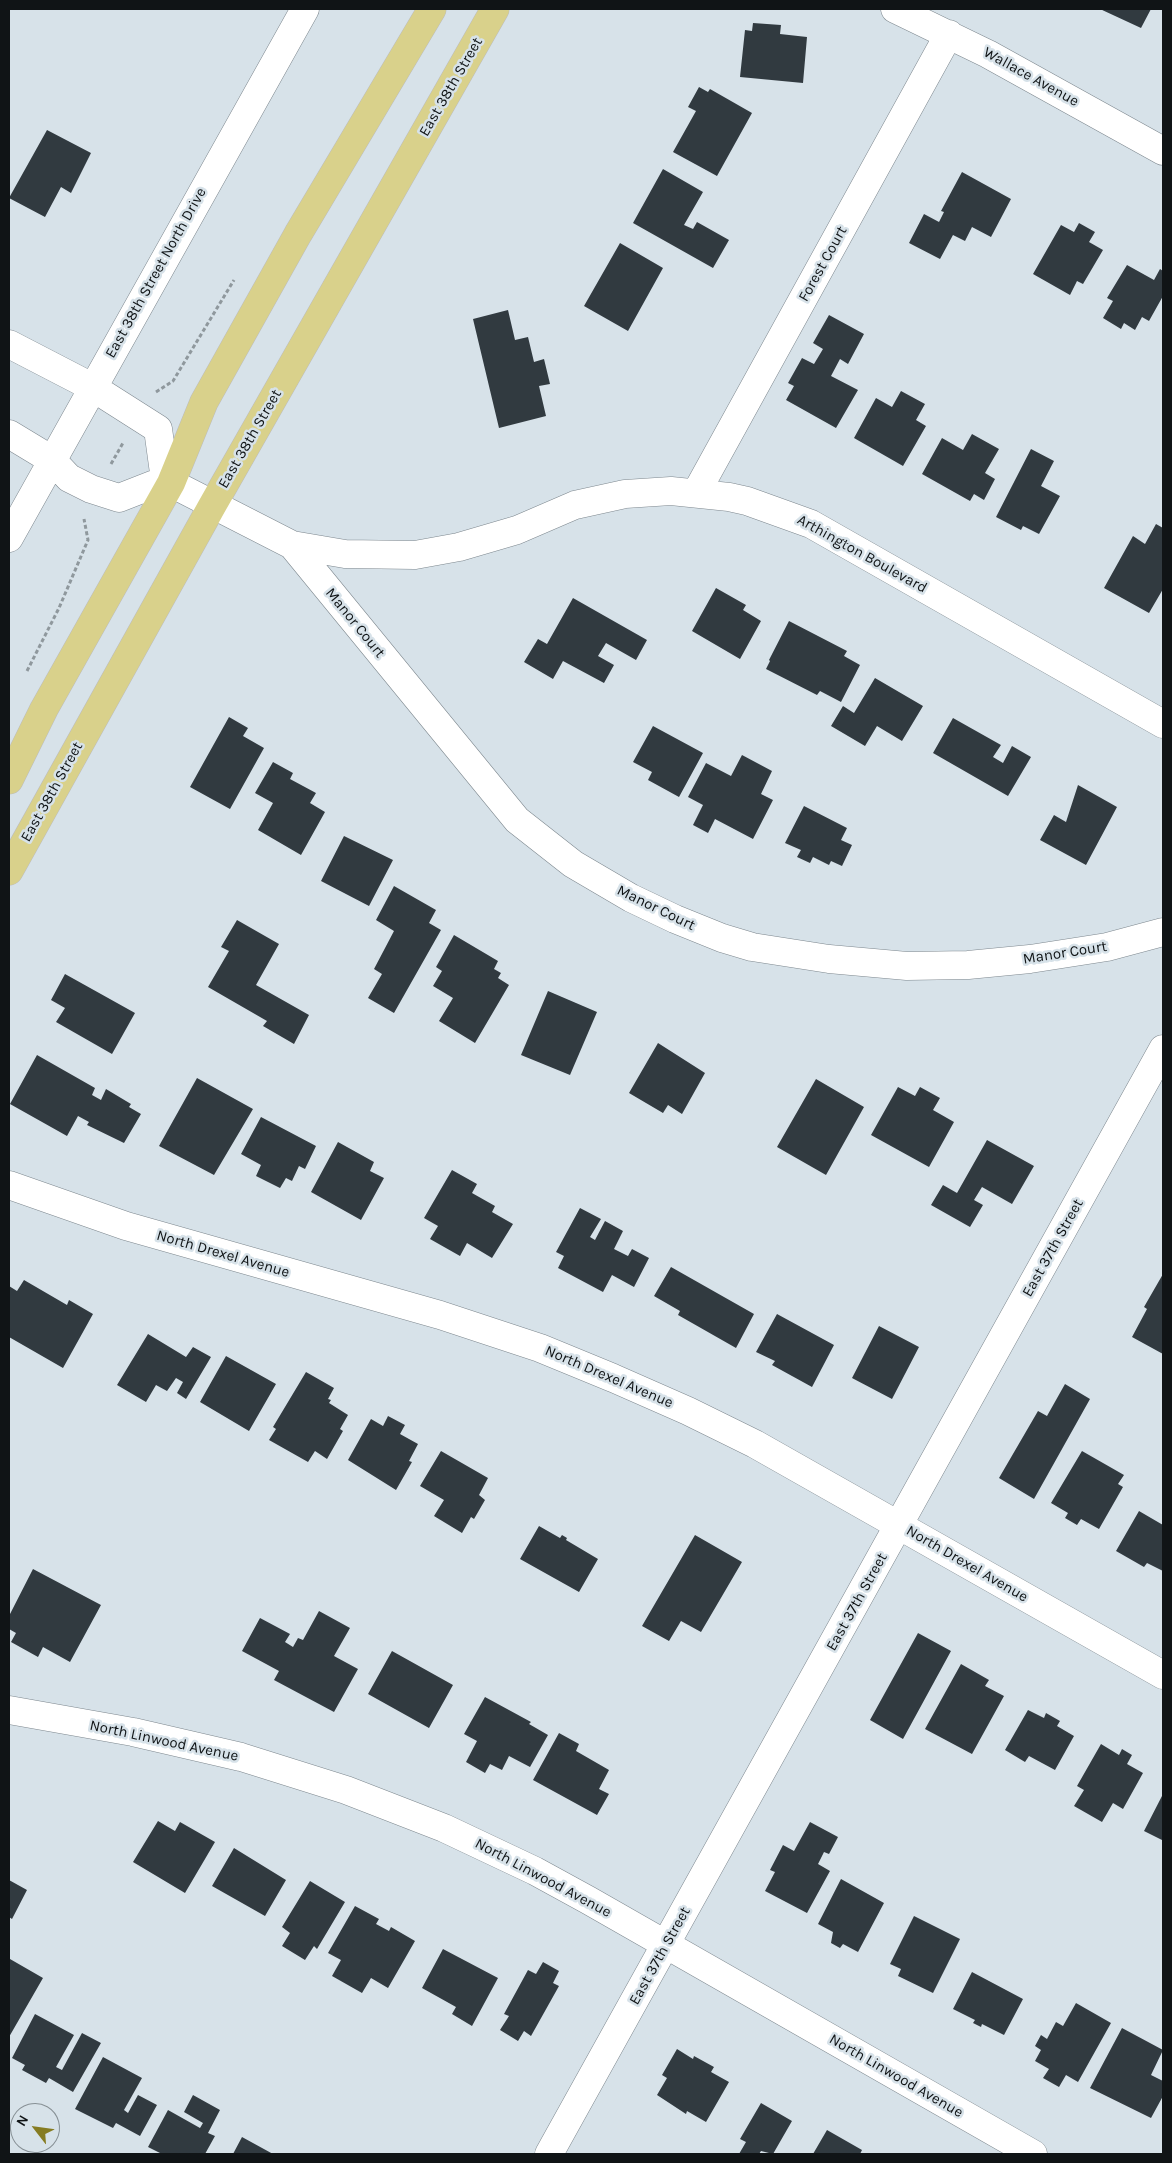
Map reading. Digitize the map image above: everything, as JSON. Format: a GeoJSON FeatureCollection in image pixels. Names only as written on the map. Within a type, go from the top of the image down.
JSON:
{"type":"FeatureCollection","features":[{"type":"Feature","properties":{"kind":"main road"},"geometry":{"type":"LineString","coordinates":[[9,780],[44,709],[168,482],[204,402],[298,234],[432,9]]}},
{"type":"Feature","properties":{"kind":"main road","name":"East 38th Street"},"geometry":{"type":"LineString","coordinates":[[9,871],[212,506],[495,9]]}},
{"type":"Feature","properties":{"kind":"street","name":"East 38th Street North Drive"},"geometry":{"type":"LineString","coordinates":[[9,538],[305,9]]}},
{"type":"Feature","properties":{"kind":"street","name":"Wallace Avenue"},"geometry":{"type":"LineString","coordinates":[[895,9],[949,34],[1052,88],[1163,151]]}},
{"type":"Feature","properties":{"kind":"street","name":"Forest Court"},"geometry":{"type":"LineString","coordinates":[[696,493],[949,34]]}},
{"type":"Feature","properties":{"kind":"street"},"geometry":{"type":"LineString","coordinates":[[9,344],[92,387],[158,429],[168,482],[119,498],[96,491],[69,478],[52,460],[9,434]]}},
{"type":"Feature","properties":{"kind":"street","name":"Arthington Boulevard"},"geometry":{"type":"LineString","coordinates":[[168,482],[292,545],[359,555],[415,554],[460,547],[491,539],[545,516],[602,498],[647,492],[696,493],[729,497],[764,505],[811,524],[1163,724]]}},
{"type":"Feature","properties":{"kind":"street","name":"Manor Court"},"geometry":{"type":"LineString","coordinates":[[292,545],[517,820],[573,864],[632,898],[675,919],[722,938],[752,947],[828,959],[907,966],[968,965],[1038,958],[1107,947],[1163,932]]}},
{"type":"Feature","properties":{"kind":"street","name":"East 37th Street"},"geometry":{"type":"LineString","coordinates":[[549,2154],[1163,1049]]}},
{"type":"Feature","properties":{"kind":"street","name":"North Drexel Avenue"},"geometry":{"type":"LineString","coordinates":[[9,1185],[96,1217],[440,1315],[540,1348],[650,1394],[726,1429],[1163,1675]]}},
{"type":"Feature","properties":{"kind":"street","name":"North Linwood Avenue"},"geometry":{"type":"LineString","coordinates":[[9,1710],[133,1732],[205,1748],[276,1767],[371,1798],[444,1828],[535,1871],[1033,2154]]}},
{"type":"Feature","properties":{"kind":"path"},"geometry":{"type":"LineString","coordinates":[[26,674],[59,608],[88,540],[82,512],[96,491],[137,416],[153,393],[173,381]]}},
{"type":"Feature","properties":{"kind":"building"},"geometry":{"type":"Polygon","coordinates":[[[1100,9],[1151,9],[1141,28],[1100,9]]]}},
{"type":"Feature","properties":{"kind":"building"},"geometry":{"type":"Polygon","coordinates":[[[753,23],[781,25],[780,34],[807,37],[803,83],[740,77],[745,30],[752,31],[753,23]]]}},
{"type":"Feature","properties":{"kind":"building"},"geometry":{"type":"Polygon","coordinates":[[[699,87],[708,92],[710,89],[752,113],[717,176],[673,152],[696,111],[688,107],[699,87]]]}},
{"type":"Feature","properties":{"kind":"building"},"geometry":{"type":"Polygon","coordinates":[[[47,130],[91,153],[71,193],[61,187],[45,217],[9,198],[47,130]]]}},
{"type":"Feature","properties":{"kind":"building"},"geometry":{"type":"Polygon","coordinates":[[[663,169],[703,192],[684,225],[693,229],[697,222],[729,240],[713,268],[633,223],[663,169]]]}},
{"type":"Feature","properties":{"kind":"building"},"geometry":{"type":"Polygon","coordinates":[[[962,172],[1011,199],[991,237],[972,227],[965,241],[953,235],[940,259],[909,243],[924,214],[939,222],[944,212],[941,211],[962,172]]]}},
{"type":"Feature","properties":{"kind":"building"},"geometry":{"type":"Polygon","coordinates":[[[1079,223],[1095,232],[1089,242],[1103,250],[1083,284],[1077,281],[1070,295],[1033,274],[1061,225],[1074,232],[1079,223]]]}},
{"type":"Feature","properties":{"kind":"building"},"geometry":{"type":"Polygon","coordinates":[[[620,243],[663,268],[628,331],[584,306],[620,243]]]}},
{"type":"Feature","properties":{"kind":"building"},"geometry":{"type":"Polygon","coordinates":[[[1127,265],[1154,280],[1160,269],[1163,271],[1163,296],[1149,321],[1142,317],[1135,330],[1124,323],[1121,329],[1103,318],[1113,301],[1107,298],[1127,265]]]}},
{"type":"Feature","properties":{"kind":"building"},"geometry":{"type":"Polygon","coordinates":[[[508,310],[515,340],[528,337],[534,362],[544,359],[550,384],[539,386],[546,416],[499,428],[473,319],[508,310]]]}},
{"type":"Feature","properties":{"kind":"building"},"geometry":{"type":"Polygon","coordinates":[[[829,315],[864,334],[848,364],[840,359],[831,376],[858,390],[836,428],[786,400],[794,386],[788,383],[802,358],[814,364],[823,349],[813,343],[829,315]]]}},
{"type":"Feature","properties":{"kind":"building"},"geometry":{"type":"Polygon","coordinates":[[[901,391],[925,404],[916,420],[926,426],[903,466],[854,438],[876,398],[892,407],[901,391]]]}},
{"type":"Feature","properties":{"kind":"building"},"geometry":{"type":"Polygon","coordinates":[[[972,434],[999,449],[985,473],[995,479],[984,500],[974,494],[970,501],[922,474],[942,438],[963,450],[972,434]]]}},
{"type":"Feature","properties":{"kind":"building"},"geometry":{"type":"Polygon","coordinates":[[[1031,449],[1054,461],[1041,486],[1060,496],[1039,534],[1023,526],[1021,530],[996,517],[1031,449]]]}},
{"type":"Feature","properties":{"kind":"building"},"geometry":{"type":"Polygon","coordinates":[[[1156,524],[1163,528],[1163,589],[1149,613],[1104,588],[1133,536],[1145,544],[1156,524]]]}},
{"type":"Feature","properties":{"kind":"building"},"geometry":{"type":"Polygon","coordinates":[[[716,588],[746,605],[743,610],[761,621],[740,659],[692,631],[716,588]]]}},
{"type":"Feature","properties":{"kind":"building"},"geometry":{"type":"Polygon","coordinates":[[[573,598],[647,640],[636,660],[606,643],[598,656],[614,665],[604,683],[563,661],[553,679],[524,662],[538,639],[547,644],[573,598]]]}},
{"type":"Feature","properties":{"kind":"building"},"geometry":{"type":"Polygon","coordinates":[[[789,621],[847,651],[844,656],[860,665],[841,702],[820,691],[817,695],[766,669],[789,621]]]}},
{"type":"Feature","properties":{"kind":"building"},"geometry":{"type":"Polygon","coordinates":[[[875,678],[923,706],[902,741],[877,726],[865,746],[831,726],[843,706],[854,713],[875,678]]]}},
{"type":"Feature","properties":{"kind":"building"},"geometry":{"type":"Polygon","coordinates":[[[229,717],[248,728],[243,736],[264,748],[230,809],[190,787],[229,717]]]}},
{"type":"Feature","properties":{"kind":"building"},"geometry":{"type":"Polygon","coordinates":[[[953,718],[1001,745],[993,757],[1003,763],[1012,746],[1031,757],[1008,796],[933,753],[953,718]]]}},
{"type":"Feature","properties":{"kind":"building"},"geometry":{"type":"Polygon","coordinates":[[[653,726],[703,753],[679,797],[648,780],[652,772],[633,762],[653,726]]]}},
{"type":"Feature","properties":{"kind":"building"},"geometry":{"type":"Polygon","coordinates":[[[742,755],[772,771],[761,794],[773,800],[753,839],[715,819],[708,833],[693,825],[703,805],[688,797],[706,763],[731,776],[742,755]]]}},
{"type":"Feature","properties":{"kind":"building"},"geometry":{"type":"Polygon","coordinates":[[[273,762],[293,773],[290,779],[316,793],[310,803],[325,812],[301,855],[258,830],[273,803],[255,793],[273,762]]]}},
{"type":"Feature","properties":{"kind":"building"},"geometry":{"type":"Polygon","coordinates":[[[1078,785],[1117,807],[1086,865],[1040,840],[1054,815],[1066,822],[1078,785]]]}},
{"type":"Feature","properties":{"kind":"building"},"geometry":{"type":"Polygon","coordinates":[[[804,806],[847,828],[841,840],[852,845],[842,866],[831,861],[829,865],[813,857],[810,863],[797,857],[801,850],[785,843],[804,806]]]}},
{"type":"Feature","properties":{"kind":"building"},"geometry":{"type":"Polygon","coordinates":[[[344,836],[393,860],[369,906],[321,881],[344,836]]]}},
{"type":"Feature","properties":{"kind":"building"},"geometry":{"type":"Polygon","coordinates":[[[394,886],[436,910],[429,923],[441,930],[394,1013],[368,998],[382,974],[374,969],[394,931],[376,920],[394,886]]]}},
{"type":"Feature","properties":{"kind":"building"},"geometry":{"type":"Polygon","coordinates":[[[237,920],[279,944],[256,985],[309,1015],[294,1044],[263,1026],[267,1021],[208,987],[229,951],[221,947],[237,920]]]}},
{"type":"Feature","properties":{"kind":"building"},"geometry":{"type":"Polygon","coordinates":[[[454,935],[498,961],[494,969],[501,973],[498,978],[509,985],[475,1043],[439,1021],[453,998],[433,986],[442,971],[436,967],[454,935]]]}},
{"type":"Feature","properties":{"kind":"building"},"geometry":{"type":"Polygon","coordinates":[[[65,974],[135,1013],[112,1054],[56,1022],[65,1008],[51,1000],[65,974]]]}},
{"type":"Feature","properties":{"kind":"building"},"geometry":{"type":"Polygon","coordinates":[[[548,991],[597,1012],[570,1075],[521,1055],[548,991]]]}},
{"type":"Feature","properties":{"kind":"building"},"geometry":{"type":"Polygon","coordinates":[[[658,1043],[705,1073],[682,1114],[668,1105],[663,1113],[629,1093],[658,1043]]]}},
{"type":"Feature","properties":{"kind":"building"},"geometry":{"type":"Polygon","coordinates":[[[37,1055],[95,1088],[92,1095],[101,1100],[106,1089],[131,1104],[129,1107],[141,1114],[124,1143],[87,1125],[89,1122],[78,1116],[67,1136],[10,1104],[37,1055]]]}},
{"type":"Feature","properties":{"kind":"building"},"geometry":{"type":"Polygon","coordinates":[[[197,1078],[253,1109],[214,1175],[159,1146],[197,1078]]]}},
{"type":"Feature","properties":{"kind":"building"},"geometry":{"type":"Polygon","coordinates":[[[816,1079],[864,1107],[826,1175],[777,1147],[816,1079]]]}},
{"type":"Feature","properties":{"kind":"building"},"geometry":{"type":"Polygon","coordinates":[[[898,1087],[915,1096],[920,1087],[940,1098],[933,1110],[954,1122],[929,1167],[871,1135],[898,1087]]]}},
{"type":"Feature","properties":{"kind":"building"},"geometry":{"type":"Polygon","coordinates":[[[261,1117],[316,1146],[305,1169],[299,1166],[292,1181],[286,1178],[280,1188],[256,1176],[261,1165],[241,1154],[261,1117]]]}},
{"type":"Feature","properties":{"kind":"building"},"geometry":{"type":"Polygon","coordinates":[[[987,1140],[1034,1166],[1012,1204],[982,1187],[974,1200],[983,1205],[970,1227],[931,1205],[943,1185],[957,1193],[987,1140]]]}},
{"type":"Feature","properties":{"kind":"building"},"geometry":{"type":"Polygon","coordinates":[[[338,1142],[374,1162],[370,1171],[384,1178],[361,1220],[311,1192],[338,1142]]]}},
{"type":"Feature","properties":{"kind":"building"},"geometry":{"type":"Polygon","coordinates":[[[452,1170],[477,1184],[472,1193],[495,1206],[492,1212],[513,1224],[492,1258],[467,1243],[460,1256],[430,1239],[438,1226],[424,1218],[452,1170]]]}},
{"type":"Feature","properties":{"kind":"building"},"geometry":{"type":"Polygon","coordinates":[[[580,1208],[601,1219],[590,1237],[595,1240],[605,1221],[623,1231],[614,1249],[628,1256],[632,1249],[649,1258],[634,1287],[612,1275],[603,1292],[558,1268],[564,1256],[556,1252],[580,1208]]]}},
{"type":"Feature","properties":{"kind":"building"},"geometry":{"type":"Polygon","coordinates":[[[671,1267],[754,1314],[736,1348],[678,1315],[680,1311],[654,1296],[671,1267]]]}},
{"type":"Feature","properties":{"kind":"building"},"geometry":{"type":"Polygon","coordinates":[[[1163,1274],[1163,1354],[1132,1337],[1147,1309],[1144,1307],[1163,1274]]]}},
{"type":"Feature","properties":{"kind":"building"},"geometry":{"type":"Polygon","coordinates":[[[24,1280],[67,1305],[69,1300],[93,1314],[63,1368],[9,1337],[9,1286],[17,1291],[24,1280]]]}},
{"type":"Feature","properties":{"kind":"building"},"geometry":{"type":"Polygon","coordinates":[[[777,1314],[834,1345],[812,1387],[772,1365],[775,1361],[756,1352],[777,1314]]]}},
{"type":"Feature","properties":{"kind":"building"},"geometry":{"type":"Polygon","coordinates":[[[879,1326],[919,1347],[892,1399],[852,1378],[879,1326]]]}},
{"type":"Feature","properties":{"kind":"building"},"geometry":{"type":"Polygon","coordinates":[[[148,1334],[186,1357],[193,1347],[211,1357],[186,1399],[177,1393],[183,1382],[176,1378],[167,1391],[156,1385],[146,1402],[117,1385],[148,1334]]]}},
{"type":"Feature","properties":{"kind":"building"},"geometry":{"type":"Polygon","coordinates":[[[226,1356],[276,1384],[249,1431],[200,1402],[226,1356]]]}},
{"type":"Feature","properties":{"kind":"building"},"geometry":{"type":"Polygon","coordinates":[[[306,1372],[334,1388],[328,1399],[331,1400],[329,1403],[348,1415],[340,1429],[343,1431],[327,1459],[315,1451],[308,1462],[269,1440],[276,1429],[273,1427],[306,1372]]]}},
{"type":"Feature","properties":{"kind":"building"},"geometry":{"type":"Polygon","coordinates":[[[1065,1384],[1090,1399],[1034,1499],[999,1478],[1038,1411],[1047,1416],[1065,1384]]]}},
{"type":"Feature","properties":{"kind":"building"},"geometry":{"type":"Polygon","coordinates":[[[388,1416],[405,1425],[400,1434],[418,1444],[409,1461],[412,1462],[396,1490],[348,1460],[371,1419],[383,1426],[388,1416]]]}},
{"type":"Feature","properties":{"kind":"building"},"geometry":{"type":"Polygon","coordinates":[[[441,1451],[488,1478],[479,1495],[485,1500],[474,1519],[471,1517],[462,1533],[434,1516],[444,1500],[420,1486],[441,1451]]]}},
{"type":"Feature","properties":{"kind":"building"},"geometry":{"type":"Polygon","coordinates":[[[1082,1451],[1124,1475],[1118,1484],[1123,1487],[1099,1529],[1081,1519],[1077,1525],[1065,1518],[1068,1513],[1051,1503],[1082,1451]]]}},
{"type":"Feature","properties":{"kind":"building"},"geometry":{"type":"Polygon","coordinates":[[[1139,1511],[1163,1525],[1163,1571],[1147,1563],[1144,1567],[1116,1551],[1139,1511]]]}},
{"type":"Feature","properties":{"kind":"building"},"geometry":{"type":"Polygon","coordinates":[[[539,1526],[560,1538],[562,1535],[567,1538],[566,1540],[598,1559],[579,1592],[520,1559],[539,1526]]]}},
{"type":"Feature","properties":{"kind":"building"},"geometry":{"type":"Polygon","coordinates":[[[695,1535],[742,1562],[701,1632],[681,1621],[669,1641],[642,1626],[695,1535]]]}},
{"type":"Feature","properties":{"kind":"building"},"geometry":{"type":"Polygon","coordinates":[[[33,1569],[101,1605],[70,1662],[43,1647],[38,1657],[11,1642],[16,1633],[9,1629],[9,1616],[33,1569]]]}},
{"type":"Feature","properties":{"kind":"building"},"geometry":{"type":"Polygon","coordinates":[[[319,1611],[350,1628],[334,1656],[358,1669],[334,1712],[274,1680],[279,1671],[242,1651],[260,1618],[290,1634],[285,1642],[293,1647],[298,1638],[303,1640],[319,1611]]]}},
{"type":"Feature","properties":{"kind":"building"},"geometry":{"type":"Polygon","coordinates":[[[918,1633],[951,1651],[903,1739],[870,1720],[918,1633]]]}},
{"type":"Feature","properties":{"kind":"building"},"geometry":{"type":"Polygon","coordinates":[[[392,1651],[453,1685],[429,1728],[368,1694],[392,1651]]]}},
{"type":"Feature","properties":{"kind":"building"},"geometry":{"type":"Polygon","coordinates":[[[961,1664],[989,1680],[985,1686],[1004,1696],[972,1754],[925,1729],[961,1664]]]}},
{"type":"Feature","properties":{"kind":"building"},"geometry":{"type":"Polygon","coordinates":[[[485,1697],[531,1722],[529,1724],[548,1735],[530,1767],[509,1756],[502,1770],[490,1764],[485,1773],[466,1762],[477,1741],[464,1734],[485,1697]]]}},
{"type":"Feature","properties":{"kind":"building"},"geometry":{"type":"Polygon","coordinates":[[[1028,1710],[1044,1718],[1046,1713],[1060,1721],[1057,1726],[1074,1736],[1055,1770],[1029,1756],[1025,1762],[1005,1750],[1028,1710]]]}},
{"type":"Feature","properties":{"kind":"building"},"geometry":{"type":"Polygon","coordinates":[[[559,1733],[579,1744],[576,1751],[609,1770],[599,1789],[609,1794],[597,1815],[533,1780],[559,1733]]]}},
{"type":"Feature","properties":{"kind":"building"},"geometry":{"type":"Polygon","coordinates":[[[1101,1744],[1119,1755],[1122,1749],[1132,1755],[1127,1764],[1143,1773],[1123,1809],[1113,1803],[1102,1822],[1074,1806],[1084,1790],[1077,1786],[1101,1744]]]}},
{"type":"Feature","properties":{"kind":"building"},"geometry":{"type":"Polygon","coordinates":[[[1163,1794],[1163,1839],[1162,1840],[1144,1831],[1163,1794]]]}},
{"type":"Feature","properties":{"kind":"building"},"geometry":{"type":"Polygon","coordinates":[[[158,1821],[175,1831],[180,1822],[215,1842],[185,1893],[133,1862],[158,1821]]]}},
{"type":"Feature","properties":{"kind":"building"},"geometry":{"type":"Polygon","coordinates":[[[810,1822],[838,1837],[829,1854],[824,1852],[818,1864],[830,1871],[807,1913],[765,1891],[775,1872],[770,1870],[783,1845],[794,1851],[810,1822]]]}},
{"type":"Feature","properties":{"kind":"building"},"geometry":{"type":"Polygon","coordinates":[[[234,1848],[286,1880],[265,1916],[212,1886],[234,1848]]]}},
{"type":"Feature","properties":{"kind":"building"},"geometry":{"type":"Polygon","coordinates":[[[841,1879],[884,1903],[858,1952],[843,1944],[840,1948],[831,1943],[833,1932],[818,1924],[841,1879]]]}},
{"type":"Feature","properties":{"kind":"building"},"geometry":{"type":"Polygon","coordinates":[[[9,1880],[27,1890],[12,1919],[9,1917],[9,1880]]]}},
{"type":"Feature","properties":{"kind":"building"},"geometry":{"type":"Polygon","coordinates":[[[310,1881],[345,1902],[317,1949],[314,1946],[305,1960],[282,1946],[290,1933],[282,1927],[310,1881]]]}},
{"type":"Feature","properties":{"kind":"building"},"geometry":{"type":"Polygon","coordinates":[[[355,1906],[379,1919],[376,1924],[389,1931],[391,1927],[415,1941],[388,1988],[371,1978],[362,1993],[332,1976],[341,1960],[328,1953],[355,1906]]]}},
{"type":"Feature","properties":{"kind":"building"},"geometry":{"type":"Polygon","coordinates":[[[914,1916],[960,1939],[933,1993],[898,1976],[901,1969],[890,1964],[914,1916]]]}},
{"type":"Feature","properties":{"kind":"building"},"geometry":{"type":"Polygon","coordinates":[[[443,1949],[498,1978],[472,2026],[452,2014],[456,2007],[422,1988],[443,1949]]]}},
{"type":"Feature","properties":{"kind":"building"},"geometry":{"type":"Polygon","coordinates":[[[10,1959],[43,1978],[9,2037],[9,1961],[10,1959]]]}},
{"type":"Feature","properties":{"kind":"building"},"geometry":{"type":"Polygon","coordinates":[[[543,1962],[559,1971],[553,1983],[559,1986],[531,2036],[524,2031],[518,2041],[500,2030],[509,2016],[504,2014],[528,1970],[536,1974],[543,1962]]]}},
{"type":"Feature","properties":{"kind":"building"},"geometry":{"type":"Polygon","coordinates":[[[972,1972],[1023,1999],[1004,2035],[982,2024],[981,2027],[973,2023],[975,2020],[953,2009],[972,1972]]]}},
{"type":"Feature","properties":{"kind":"building"},"geometry":{"type":"Polygon","coordinates":[[[1076,2003],[1111,2023],[1078,2082],[1066,2075],[1059,2087],[1043,2078],[1049,2069],[1035,2061],[1041,2050],[1035,2046],[1041,2035],[1047,2039],[1056,2022],[1063,2026],[1076,2003]]]}},
{"type":"Feature","properties":{"kind":"building"},"geometry":{"type":"Polygon","coordinates":[[[35,2014],[74,2035],[56,2067],[62,2070],[82,2033],[101,2043],[73,2092],[49,2078],[46,2083],[22,2070],[25,2065],[12,2058],[35,2014]]]}},
{"type":"Feature","properties":{"kind":"building"},"geometry":{"type":"Polygon","coordinates":[[[1122,2028],[1163,2050],[1151,2075],[1163,2081],[1163,2096],[1151,2118],[1090,2088],[1122,2028]]]}},
{"type":"Feature","properties":{"kind":"building"},"geometry":{"type":"Polygon","coordinates":[[[677,2049],[693,2059],[694,2056],[714,2067],[711,2072],[729,2082],[706,2122],[687,2111],[686,2114],[657,2095],[667,2078],[662,2075],[677,2049]]]}},
{"type":"Feature","properties":{"kind":"building"},"geometry":{"type":"Polygon","coordinates":[[[103,2057],[142,2078],[124,2110],[128,2113],[138,2095],[157,2105],[140,2136],[116,2123],[113,2128],[75,2109],[103,2057]]]}},
{"type":"Feature","properties":{"kind":"building"},"geometry":{"type":"Polygon","coordinates":[[[193,2095],[220,2110],[208,2133],[215,2136],[205,2154],[162,2154],[148,2147],[168,2110],[200,2128],[203,2123],[184,2112],[193,2095]]]}},
{"type":"Feature","properties":{"kind":"building"},"geometry":{"type":"Polygon","coordinates":[[[761,2103],[792,2121],[773,2154],[761,2151],[759,2154],[739,2154],[746,2142],[740,2139],[761,2103]]]}},
{"type":"Feature","properties":{"kind":"building"},"geometry":{"type":"Polygon","coordinates":[[[827,2130],[862,2150],[860,2154],[813,2154],[827,2130]]]}},
{"type":"Feature","properties":{"kind":"building"},"geometry":{"type":"Polygon","coordinates":[[[242,2137],[273,2154],[233,2154],[242,2137]]]}}]}
